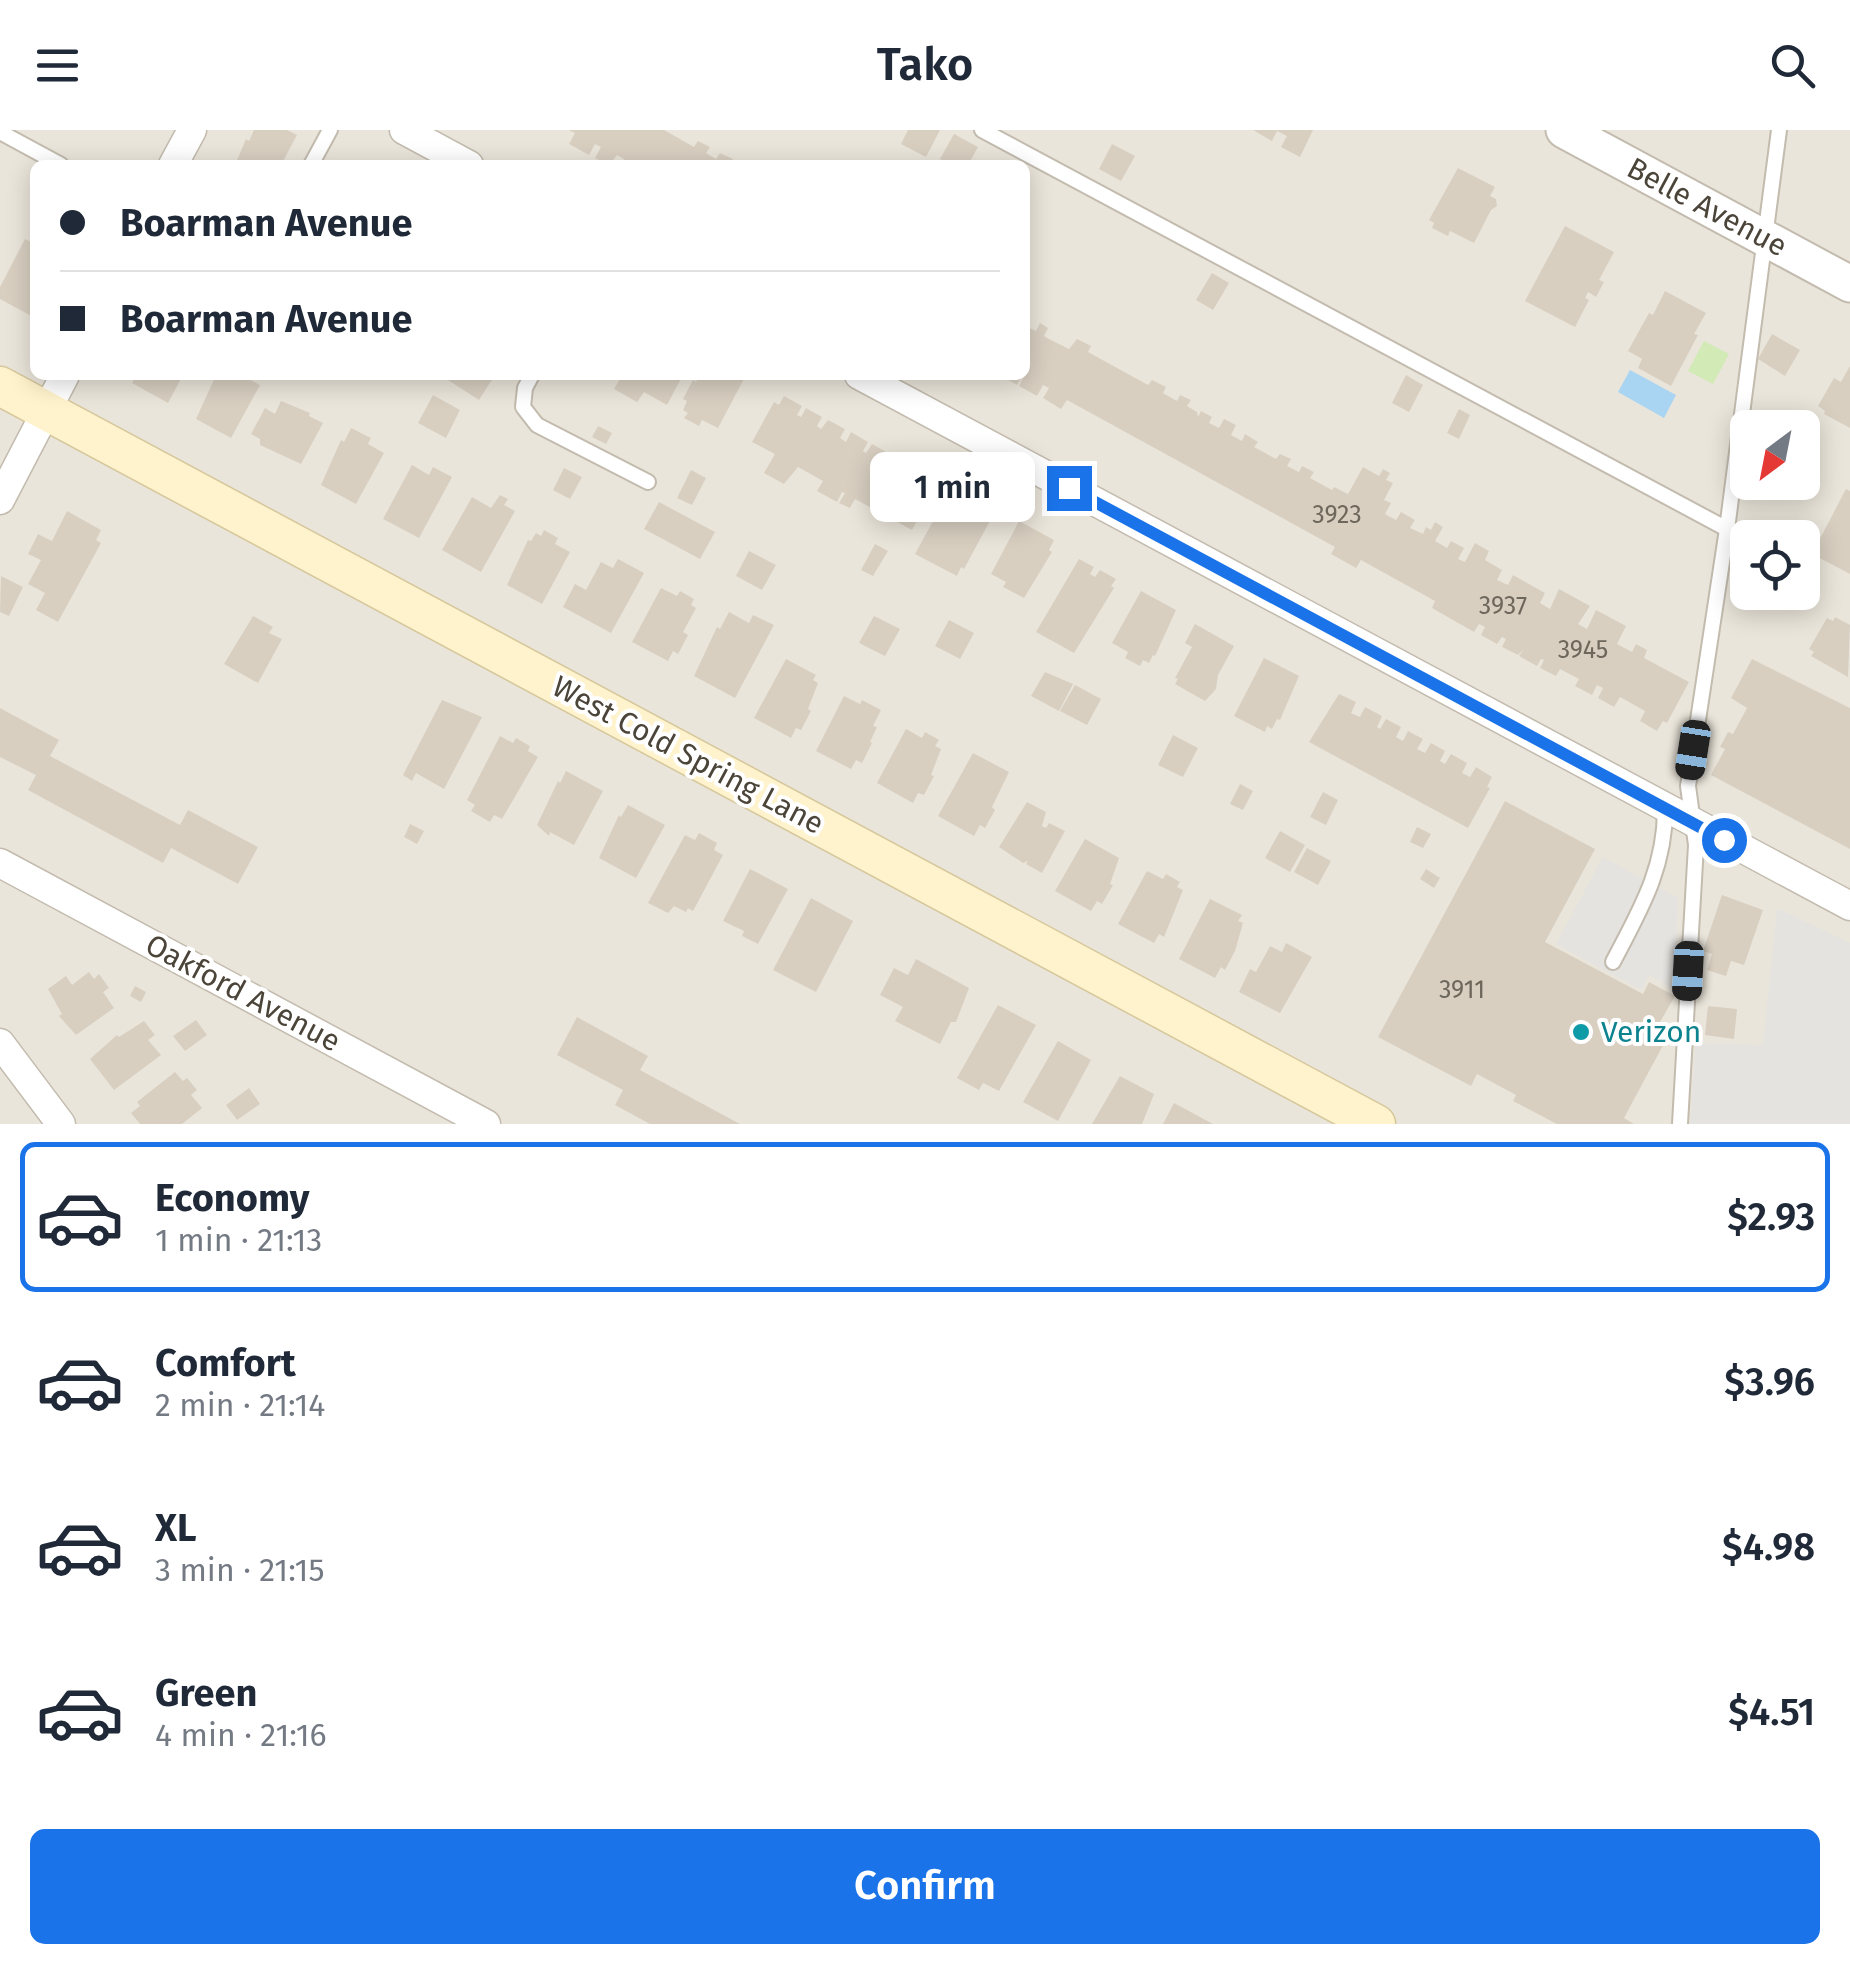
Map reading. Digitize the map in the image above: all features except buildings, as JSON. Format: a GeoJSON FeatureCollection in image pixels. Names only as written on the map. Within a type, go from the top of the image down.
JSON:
{"type":"FeatureCollection","features":[{"type":"Feature","properties":{"kind":"main road","name":"West Cold Spring Lane"},"geometry":{"type":"LineString","coordinates":[[0,386],[1376,1124]]}},
{"type":"Feature","properties":{"kind":"street"},"geometry":{"type":"LineString","coordinates":[[177,160],[192,130]]}},
{"type":"Feature","properties":{"kind":"street"},"geometry":{"type":"LineString","coordinates":[[404,130],[459,160]]}},
{"type":"Feature","properties":{"kind":"street","name":"Belle Avenue"},"geometry":{"type":"LineString","coordinates":[[1564,130],[1850,284]]}},
{"type":"Feature","properties":{"kind":"street"},"geometry":{"type":"LineString","coordinates":[[0,500],[62,380]]}},
{"type":"Feature","properties":{"kind":"street"},"geometry":{"type":"LineString","coordinates":[[868,380],[1850,906]]}},
{"type":"Feature","properties":{"kind":"street","name":"Oakford Avenue"},"geometry":{"type":"LineString","coordinates":[[0,862],[486,1124]]}},
{"type":"Feature","properties":{"kind":"street"},"geometry":{"type":"LineString","coordinates":[[0,1043],[61,1124]]}},
{"type":"Feature","properties":{"kind":"lane"},"geometry":{"type":"LineString","coordinates":[[314,160],[330,130]]}},
{"type":"Feature","properties":{"kind":"lane"},"geometry":{"type":"LineString","coordinates":[[982,130],[1727,529]]}},
{"type":"Feature","properties":{"kind":"lane"},"geometry":{"type":"LineString","coordinates":[[1680,1124],[1696,845],[1688,786],[1727,529],[1779,130]]}},
{"type":"Feature","properties":{"kind":"lane"},"geometry":{"type":"LineString","coordinates":[[0,132],[53,160]]}},
{"type":"Feature","properties":{"kind":"lane"},"geometry":{"type":"LineString","coordinates":[[529,380],[524,407],[537,425],[648,482]]}},
{"type":"Feature","properties":{"kind":"lane"},"geometry":{"type":"LineString","coordinates":[[1614,962],[1653,884],[1665,840],[1665,809]]}},
{"type":"Feature","properties":{"kind":"shaded area"},"geometry":{"type":"Polygon","coordinates":[[[0,130],[1850,130],[1850,1124],[0,1124],[0,130]]]}},
{"type":"Feature","properties":{"kind":"shaded area"},"geometry":{"type":"Polygon","coordinates":[[[1603,857],[1678,898],[1675,990],[1649,975],[1641,990],[1556,944],[1603,857]]]}},
{"type":"Feature","properties":{"kind":"shaded area"},"geometry":{"type":"Polygon","coordinates":[[[1777,908],[1850,943],[1850,1124],[1690,1124],[1696,1043],[1763,1045],[1777,908]]]}},
{"type":"Feature","properties":{"kind":"green space"},"geometry":{"type":"Polygon","coordinates":[[[1704,341],[1729,354],[1713,384],[1688,371],[1704,341]]]}},
{"type":"Feature","properties":{"kind":"water"},"geometry":{"type":"Polygon","coordinates":[[[1630,370],[1676,395],[1664,418],[1618,392],[1630,370]]]}},
{"type":"Feature","properties":{"kind":"place","name":"Verizon"},"geometry":{"type":"Point","coordinates":[1581,1032]}},
{"type":"Feature","properties":{"kind":"route"},"geometry":{"type":"LineString","coordinates":[[1069,488],[1724,840]]}}]}
